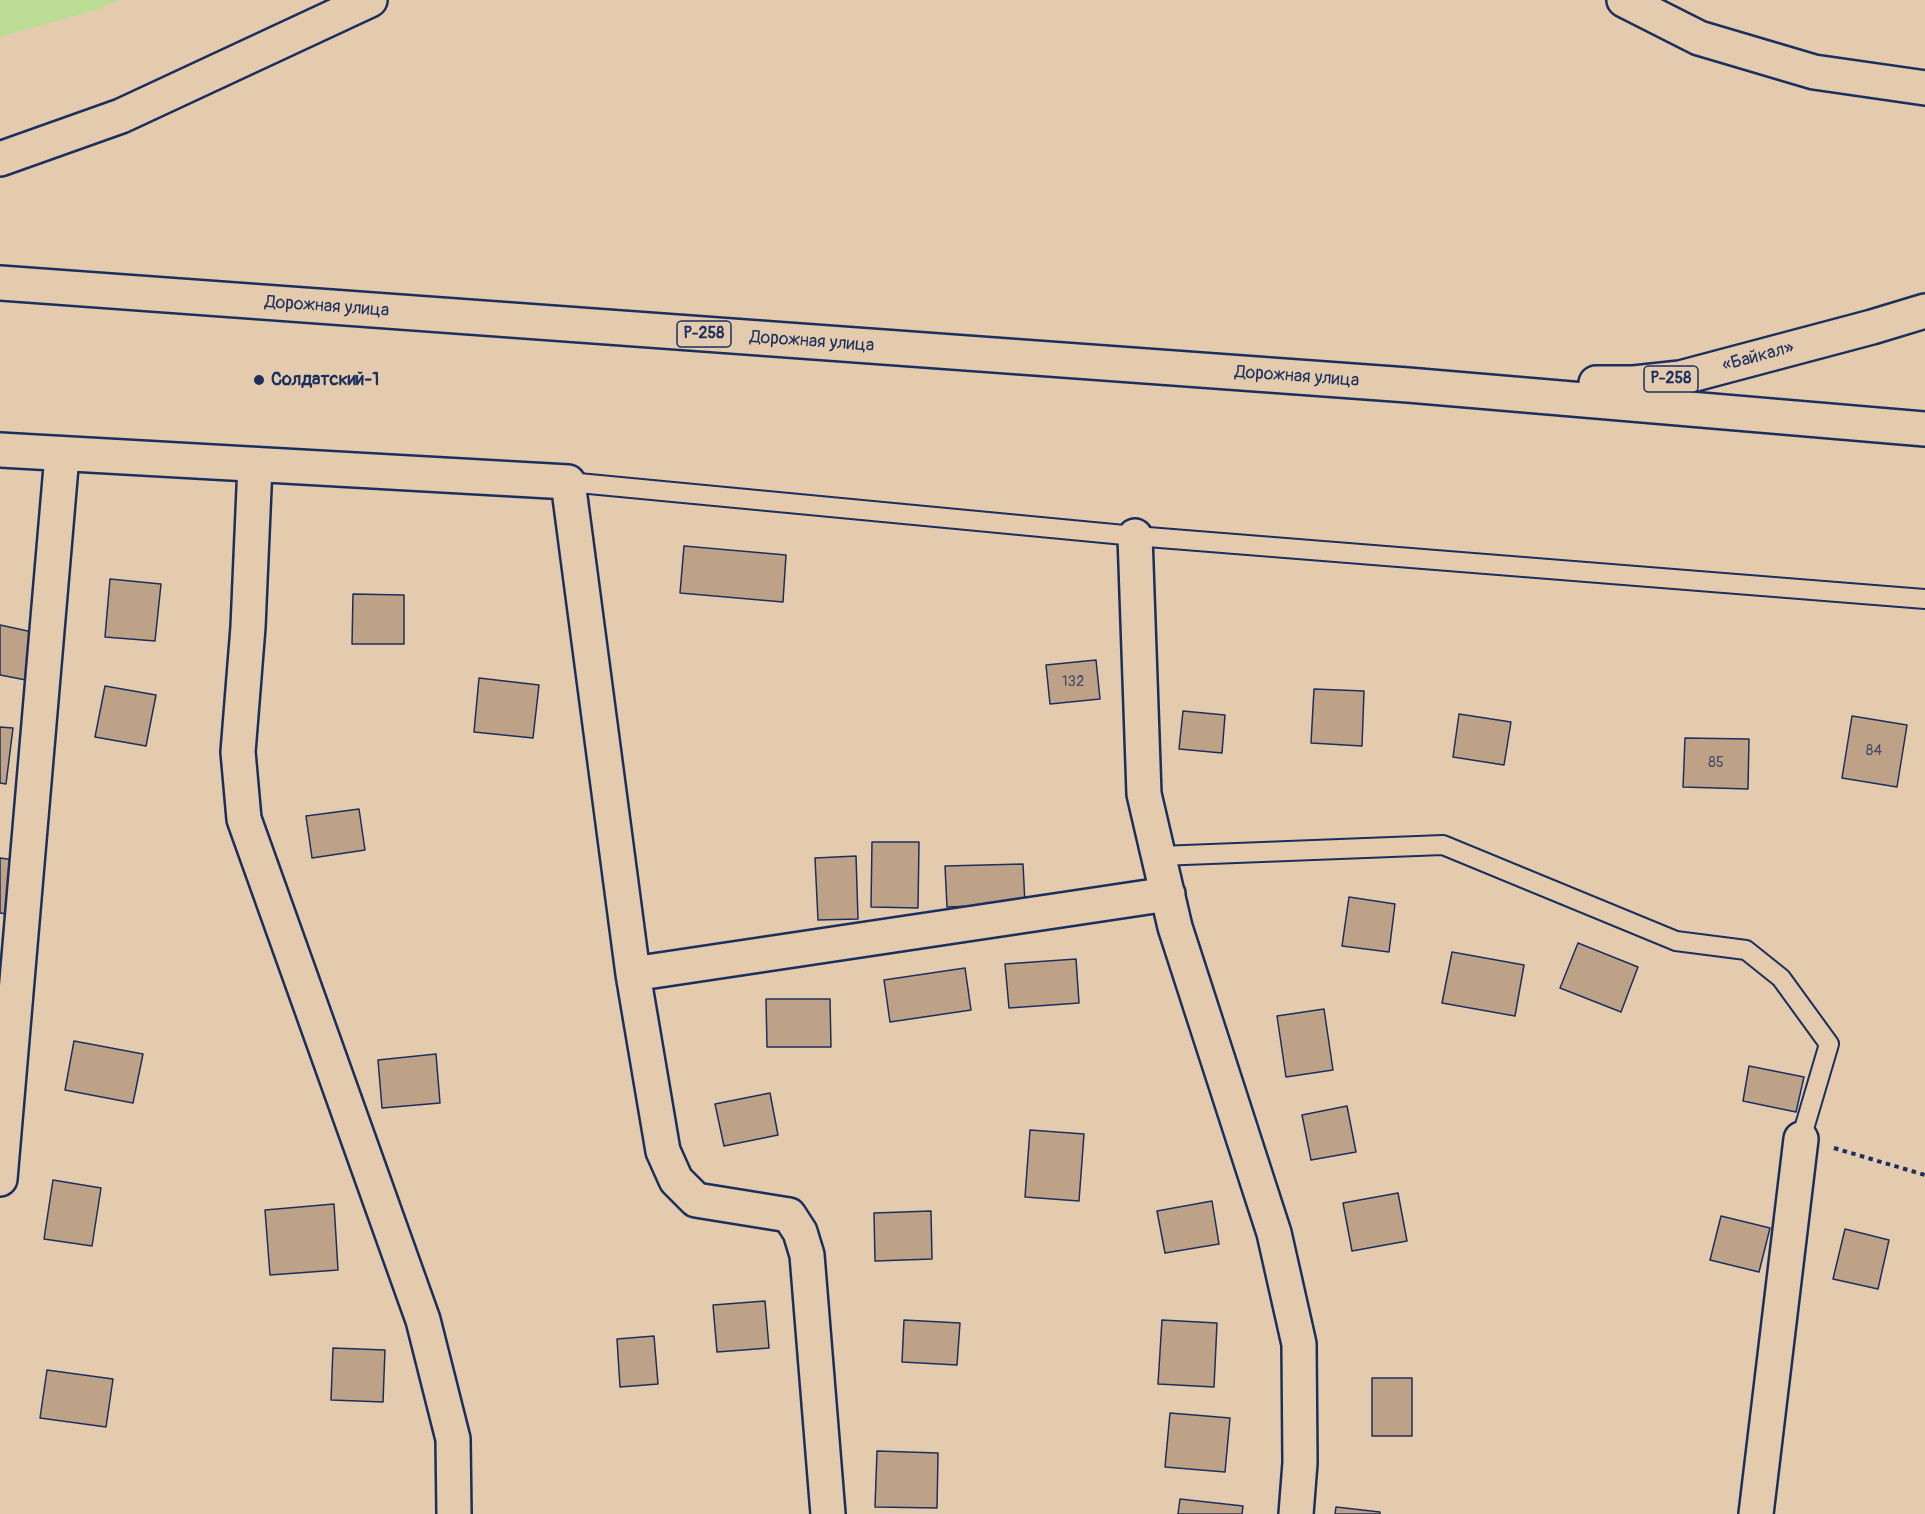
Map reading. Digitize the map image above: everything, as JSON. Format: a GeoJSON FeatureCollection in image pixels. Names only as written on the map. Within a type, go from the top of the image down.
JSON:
{"type":"FeatureCollection","features":[{"type":"Feature","properties":{"kind":"main road"},"geometry":{"type":"LineString","coordinates":[[0,159],[121,116],[370,0]]}},
{"type":"Feature","properties":{"kind":"main road"},"geometry":{"type":"LineString","coordinates":[[1624,0],[1699,38],[1814,72],[1925,88]]}},
{"type":"Feature","properties":{"kind":"main road","name":"Дорожная улица"},"geometry":{"type":"LineString","coordinates":[[0,283],[1408,385]]}},
{"type":"Feature","properties":{"kind":"main road","name":"«Байкал»"},"geometry":{"type":"LineString","coordinates":[[1408,385],[1634,383],[1680,378],[1872,327],[1925,310]]}},
{"type":"Feature","properties":{"kind":"main road"},"geometry":{"type":"LineString","coordinates":[[1408,385],[1925,429]]}},
{"type":"Feature","properties":{"kind":"main road"},"geometry":{"type":"LineString","coordinates":[[0,450],[568,482],[633,974],[663,1151],[676,1180],[696,1200],[789,1215],[800,1232],[807,1255],[828,1514]]}},
{"type":"Feature","properties":{"kind":"main road"},"geometry":{"type":"LineString","coordinates":[[0,1179],[62,455]]}},
{"type":"Feature","properties":{"kind":"main road"},"geometry":{"type":"LineString","coordinates":[[255,465],[248,627],[238,752],[244,819],[423,1320],[453,1439],[454,1514]]}},
{"type":"Feature","properties":{"kind":"main road"},"geometry":{"type":"LineString","coordinates":[[1135,536],[1144,794],[1175,927],[1274,1233],[1299,1344],[1300,1463],[1296,1514]]}},
{"type":"Feature","properties":{"kind":"main road"},"geometry":{"type":"LineString","coordinates":[[633,974],[1168,894]]}},
{"type":"Feature","properties":{"kind":"main road"},"geometry":{"type":"LineString","coordinates":[[1756,1514],[1801,1139]]}},
{"type":"Feature","properties":{"kind":"lane"},"geometry":{"type":"LineString","coordinates":[[568,482],[1135,536],[1925,599]]}},
{"type":"Feature","properties":{"kind":"lane"},"geometry":{"type":"LineString","coordinates":[[1159,856],[1443,845],[1676,941],[1746,950],[1781,978],[1829,1044],[1801,1139]]}},
{"type":"Feature","properties":{"kind":"path"},"geometry":{"type":"LineString","coordinates":[[1801,1139],[1925,1175]]}},
{"type":"Feature","properties":{"kind":"green space"},"geometry":{"type":"Polygon","coordinates":[[[0,0],[119,0],[96,10],[0,37],[0,0]]]}},
{"type":"Feature","properties":{"kind":"building"},"geometry":{"type":"Polygon","coordinates":[[[684,546],[786,555],[783,602],[680,593],[684,546]]]}},
{"type":"Feature","properties":{"kind":"building"},"geometry":{"type":"Polygon","coordinates":[[[110,579],[161,584],[155,641],[105,637],[110,579]]]}},
{"type":"Feature","properties":{"kind":"building"},"geometry":{"type":"Polygon","coordinates":[[[353,594],[404,595],[404,644],[352,644],[353,594]]]}},
{"type":"Feature","properties":{"kind":"building"},"geometry":{"type":"Polygon","coordinates":[[[0,625],[37,633],[26,680],[0,675],[0,625]]]}},
{"type":"Feature","properties":{"kind":"building"},"geometry":{"type":"Polygon","coordinates":[[[1096,660],[1100,699],[1050,704],[1046,665],[1096,660]]]}},
{"type":"Feature","properties":{"kind":"building"},"geometry":{"type":"Polygon","coordinates":[[[479,678],[539,685],[533,738],[474,732],[479,678]]]}},
{"type":"Feature","properties":{"kind":"building"},"geometry":{"type":"Polygon","coordinates":[[[105,686],[156,695],[146,746],[95,737],[105,686]]]}},
{"type":"Feature","properties":{"kind":"building"},"geometry":{"type":"Polygon","coordinates":[[[1314,689],[1364,691],[1362,746],[1311,743],[1314,689]]]}},
{"type":"Feature","properties":{"kind":"building"},"geometry":{"type":"Polygon","coordinates":[[[1183,711],[1225,715],[1222,753],[1179,749],[1183,711]]]}},
{"type":"Feature","properties":{"kind":"building"},"geometry":{"type":"Polygon","coordinates":[[[1459,714],[1511,722],[1504,765],[1453,757],[1459,714]]]}},
{"type":"Feature","properties":{"kind":"building"},"geometry":{"type":"Polygon","coordinates":[[[1852,716],[1907,725],[1897,787],[1842,778],[1852,716]]]}},
{"type":"Feature","properties":{"kind":"building"},"geometry":{"type":"Polygon","coordinates":[[[0,727],[13,728],[6,784],[0,783],[0,727]]]}},
{"type":"Feature","properties":{"kind":"building"},"geometry":{"type":"Polygon","coordinates":[[[1685,738],[1749,739],[1748,789],[1683,787],[1685,738]]]}},
{"type":"Feature","properties":{"kind":"building"},"geometry":{"type":"Polygon","coordinates":[[[359,809],[365,850],[312,858],[306,816],[359,809]]]}},
{"type":"Feature","properties":{"kind":"building"},"geometry":{"type":"Polygon","coordinates":[[[872,842],[919,842],[918,908],[871,907],[872,842]]]}},
{"type":"Feature","properties":{"kind":"building"},"geometry":{"type":"Polygon","coordinates":[[[856,856],[858,919],[818,920],[815,858],[856,856]]]}},
{"type":"Feature","properties":{"kind":"building"},"geometry":{"type":"Polygon","coordinates":[[[0,858],[15,860],[7,914],[0,913],[0,858]]]}},
{"type":"Feature","properties":{"kind":"building"},"geometry":{"type":"Polygon","coordinates":[[[1023,864],[1025,904],[947,907],[945,866],[1023,864]]]}},
{"type":"Feature","properties":{"kind":"building"},"geometry":{"type":"Polygon","coordinates":[[[1349,897],[1395,904],[1389,952],[1342,946],[1349,897]]]}},
{"type":"Feature","properties":{"kind":"building"},"geometry":{"type":"Polygon","coordinates":[[[1578,943],[1638,967],[1621,1012],[1560,988],[1578,943]]]}},
{"type":"Feature","properties":{"kind":"building"},"geometry":{"type":"Polygon","coordinates":[[[1452,952],[1524,965],[1515,1016],[1442,1003],[1452,952]]]}},
{"type":"Feature","properties":{"kind":"building"},"geometry":{"type":"Polygon","coordinates":[[[1076,959],[1079,1003],[1009,1008],[1005,964],[1076,959]]]}},
{"type":"Feature","properties":{"kind":"building"},"geometry":{"type":"Polygon","coordinates":[[[965,968],[971,1010],[890,1022],[884,980],[965,968]]]}},
{"type":"Feature","properties":{"kind":"building"},"geometry":{"type":"Polygon","coordinates":[[[766,999],[830,999],[831,1047],[767,1047],[766,999]]]}},
{"type":"Feature","properties":{"kind":"building"},"geometry":{"type":"Polygon","coordinates":[[[1324,1009],[1333,1070],[1286,1077],[1277,1016],[1324,1009]]]}},
{"type":"Feature","properties":{"kind":"building"},"geometry":{"type":"Polygon","coordinates":[[[74,1041],[143,1054],[133,1103],[65,1090],[74,1041]]]}},
{"type":"Feature","properties":{"kind":"building"},"geometry":{"type":"Polygon","coordinates":[[[436,1054],[440,1103],[382,1108],[378,1060],[436,1054]]]}},
{"type":"Feature","properties":{"kind":"building"},"geometry":{"type":"Polygon","coordinates":[[[1749,1066],[1804,1077],[1796,1112],[1743,1101],[1749,1066]]]}},
{"type":"Feature","properties":{"kind":"building"},"geometry":{"type":"Polygon","coordinates":[[[770,1093],[778,1135],[724,1146],[715,1104],[770,1093]]]}},
{"type":"Feature","properties":{"kind":"building"},"geometry":{"type":"Polygon","coordinates":[[[1347,1106],[1356,1152],[1311,1160],[1302,1115],[1347,1106]]]}},
{"type":"Feature","properties":{"kind":"building"},"geometry":{"type":"Polygon","coordinates":[[[1030,1130],[1084,1134],[1079,1201],[1025,1197],[1030,1130]]]}},
{"type":"Feature","properties":{"kind":"building"},"geometry":{"type":"Polygon","coordinates":[[[53,1180],[101,1188],[92,1246],[44,1239],[53,1180]]]}},
{"type":"Feature","properties":{"kind":"building"},"geometry":{"type":"Polygon","coordinates":[[[1398,1193],[1407,1241],[1352,1251],[1343,1203],[1398,1193]]]}},
{"type":"Feature","properties":{"kind":"building"},"geometry":{"type":"Polygon","coordinates":[[[1212,1201],[1219,1244],[1165,1253],[1157,1211],[1212,1201]]]}},
{"type":"Feature","properties":{"kind":"building"},"geometry":{"type":"Polygon","coordinates":[[[334,1204],[338,1270],[270,1275],[265,1210],[334,1204]]]}},
{"type":"Feature","properties":{"kind":"building"},"geometry":{"type":"Polygon","coordinates":[[[931,1211],[932,1259],[875,1261],[874,1213],[931,1211]]]}},
{"type":"Feature","properties":{"kind":"building"},"geometry":{"type":"Polygon","coordinates":[[[1721,1216],[1770,1228],[1759,1272],[1710,1260],[1721,1216]]]}},
{"type":"Feature","properties":{"kind":"building"},"geometry":{"type":"Polygon","coordinates":[[[1845,1229],[1889,1240],[1878,1289],[1833,1279],[1845,1229]]]}},
{"type":"Feature","properties":{"kind":"building"},"geometry":{"type":"Polygon","coordinates":[[[765,1301],[769,1348],[717,1352],[713,1305],[765,1301]]]}},
{"type":"Feature","properties":{"kind":"building"},"geometry":{"type":"Polygon","coordinates":[[[904,1320],[960,1323],[957,1365],[902,1362],[904,1320]]]}},
{"type":"Feature","properties":{"kind":"building"},"geometry":{"type":"Polygon","coordinates":[[[1162,1320],[1217,1323],[1214,1387],[1158,1384],[1162,1320]]]}},
{"type":"Feature","properties":{"kind":"building"},"geometry":{"type":"Polygon","coordinates":[[[654,1336],[658,1384],[620,1387],[617,1339],[654,1336]]]}},
{"type":"Feature","properties":{"kind":"building"},"geometry":{"type":"Polygon","coordinates":[[[333,1348],[385,1350],[383,1402],[331,1400],[333,1348]]]}},
{"type":"Feature","properties":{"kind":"building"},"geometry":{"type":"Polygon","coordinates":[[[47,1370],[113,1379],[106,1427],[40,1418],[47,1370]]]}},
{"type":"Feature","properties":{"kind":"building"},"geometry":{"type":"Polygon","coordinates":[[[1372,1378],[1412,1378],[1412,1436],[1372,1436],[1372,1378]]]}},
{"type":"Feature","properties":{"kind":"building"},"geometry":{"type":"Polygon","coordinates":[[[1170,1413],[1230,1418],[1225,1472],[1165,1467],[1170,1413]]]}},
{"type":"Feature","properties":{"kind":"building"},"geometry":{"type":"Polygon","coordinates":[[[877,1451],[938,1453],[937,1508],[875,1507],[877,1451]]]}},
{"type":"Feature","properties":{"kind":"building"},"geometry":{"type":"Polygon","coordinates":[[[1180,1499],[1243,1506],[1242,1514],[1178,1514],[1180,1499]]]}},
{"type":"Feature","properties":{"kind":"building"},"geometry":{"type":"Polygon","coordinates":[[[1336,1507],[1380,1512],[1380,1514],[1335,1514],[1336,1507]]]}},
{"type":"Feature","properties":{"kind":"place","name":"Солдатский-1"},"geometry":{"type":"Point","coordinates":[259,380]}}]}
